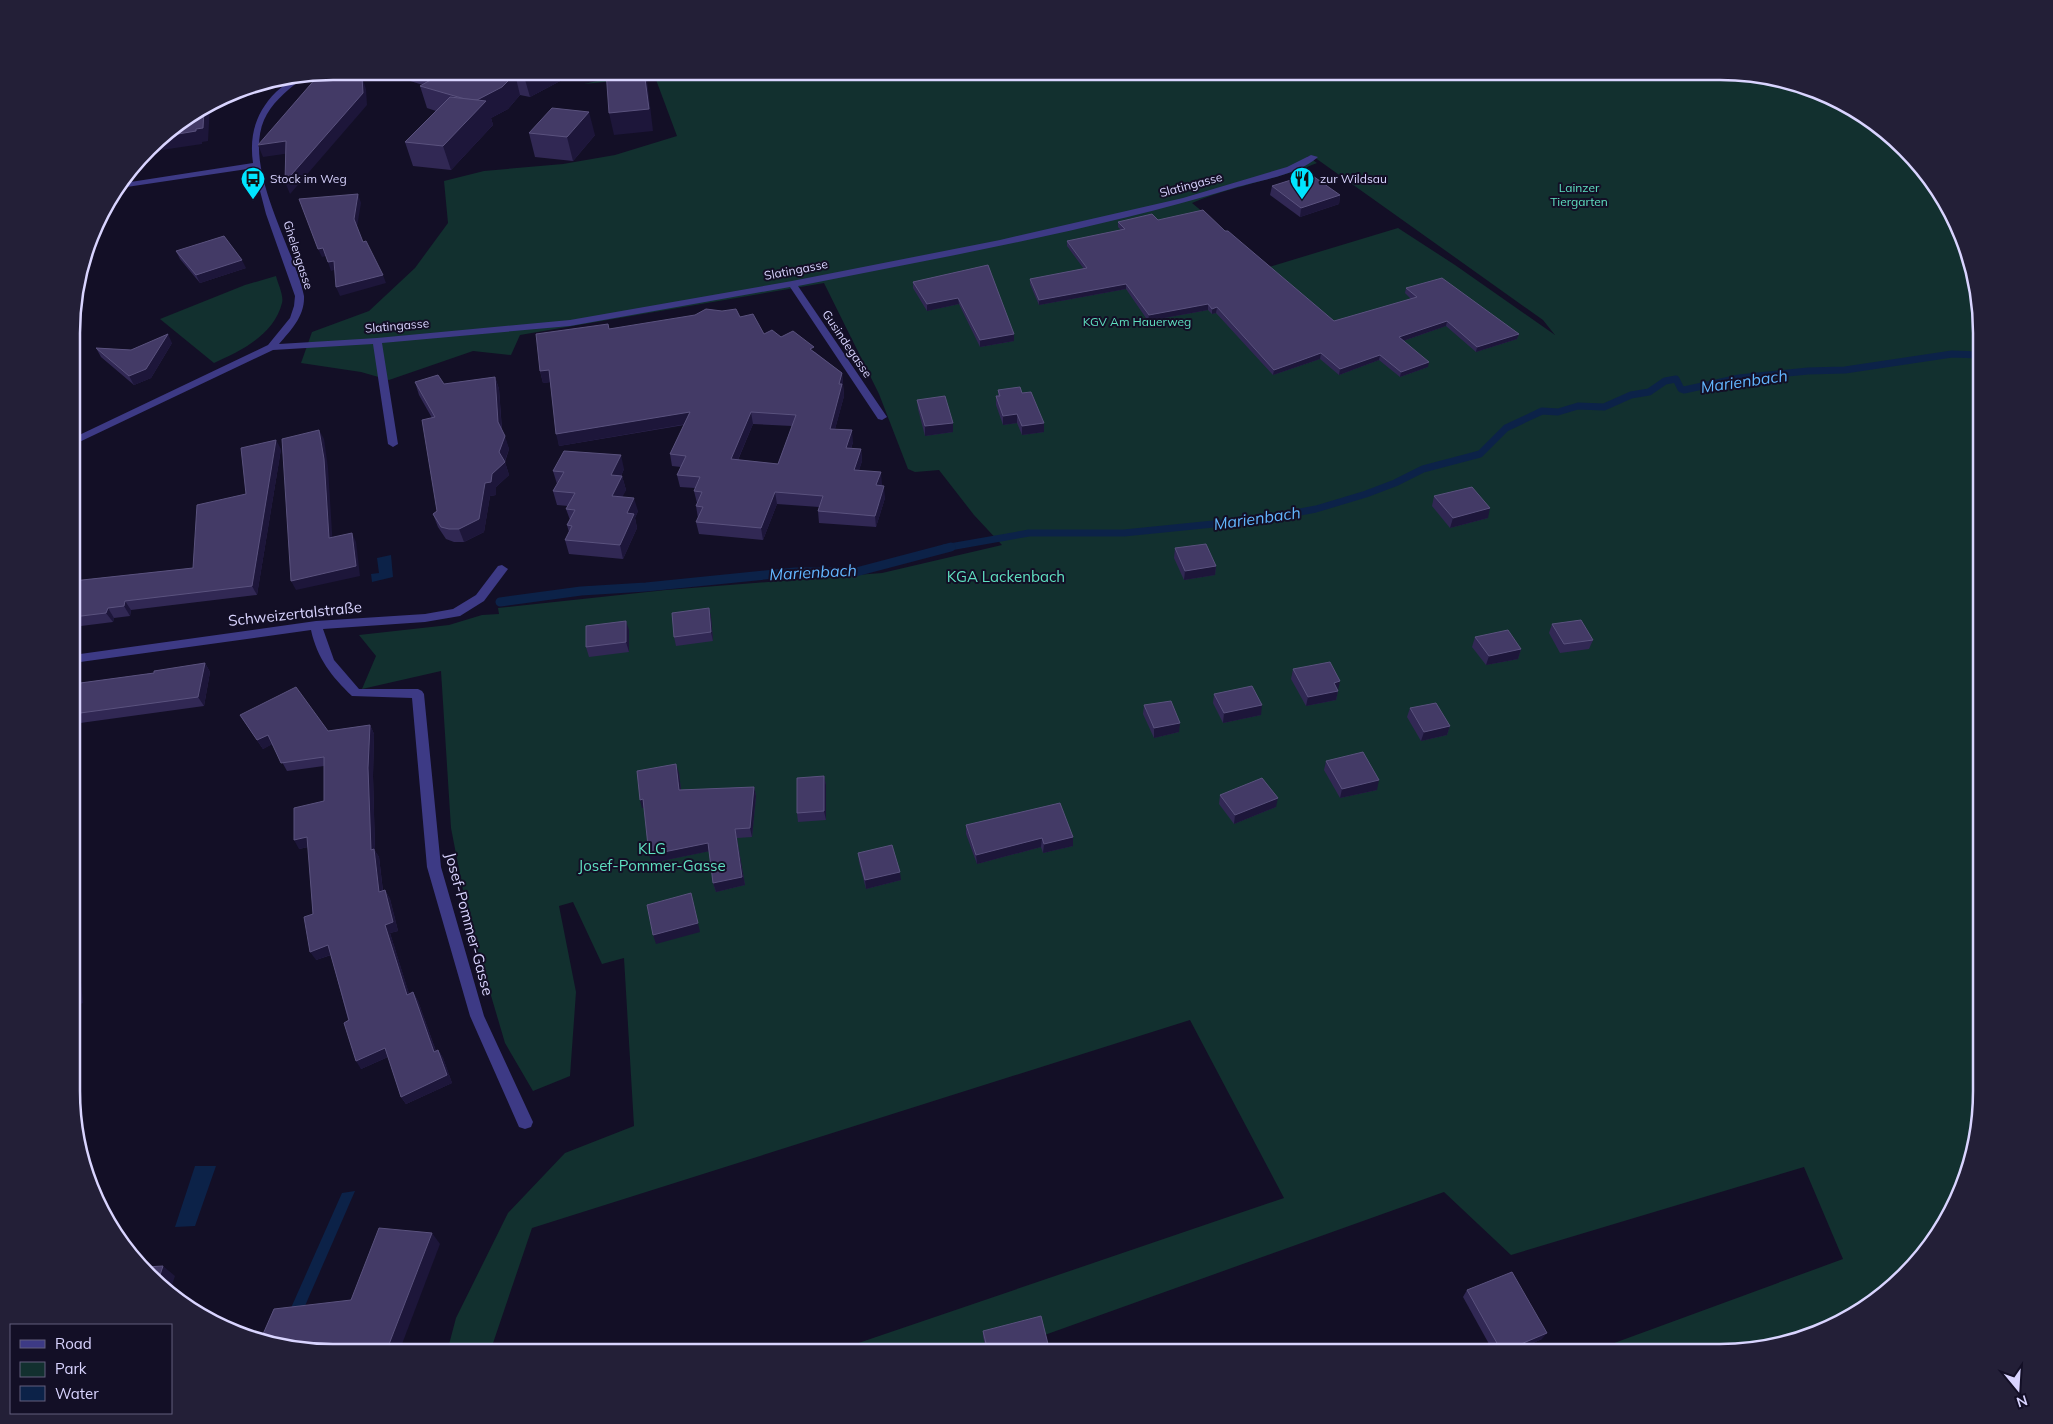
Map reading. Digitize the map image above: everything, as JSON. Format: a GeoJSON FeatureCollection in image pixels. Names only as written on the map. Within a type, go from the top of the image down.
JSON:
{"type":"FeatureCollection","features":[{"type":"Feature","properties":{"kind":"street","name":"Ghelengasse"},"geometry":{"type":"LineString","coordinates":[[80,439],[271,346],[293,323],[300,304],[296,284],[265,197],[254,143],[258,123],[273,100],[291,84]]}},
{"type":"Feature","properties":{"kind":"street","name":"Slatingasse"},"geometry":{"type":"LineString","coordinates":[[271,346],[377,341],[570,323],[792,284],[1000,243],[1185,200],[1290,169],[1314,157]]}},
{"type":"Feature","properties":{"kind":"street"},"geometry":{"type":"LineString","coordinates":[[128,185],[257,165]]}},
{"type":"Feature","properties":{"kind":"street","name":"Gusindegasse"},"geometry":{"type":"LineString","coordinates":[[792,284],[882,417]]}},
{"type":"Feature","properties":{"kind":"street"},"geometry":{"type":"LineString","coordinates":[[377,341],[393,444]]}},
{"type":"Feature","properties":{"kind":"street","name":"Schweizertalstraße"},"geometry":{"type":"LineString","coordinates":[[80,658],[316,625],[425,618],[456,613],[480,598],[502,569]]}},
{"type":"Feature","properties":{"kind":"street","name":"Josef-Pommer-Gasse"},"geometry":{"type":"LineString","coordinates":[[316,625],[320,645],[333,671],[356,693],[418,694],[434,867],[477,1016],[525,1122]]}},
{"type":"Feature","properties":{"kind":"green space"},"geometry":{"type":"Polygon","coordinates":[[[602,80],[625,80],[584,84],[602,80]]]}},
{"type":"Feature","properties":{"kind":"green space"},"geometry":{"type":"Polygon","coordinates":[[[656,80],[1720,80],[1770,85],[1817,99],[1861,123],[1899,154],[1921,179],[1947,221],[1960,252],[1971,300],[1973,333],[1973,1091],[1968,1141],[1954,1188],[1930,1232],[1899,1270],[1874,1292],[1847,1310],[1817,1325],[1786,1335],[1753,1342],[1720,1344],[1612,1344],[1843,1259],[1804,1167],[1511,1255],[1444,1192],[1019,1344],[855,1344],[1284,1198],[1190,1020],[532,1228],[493,1344],[449,1344],[456,1318],[508,1213],[565,1153],[634,1126],[624,958],[602,964],[573,902],[559,906],[576,992],[570,1076],[533,1091],[505,1043],[469,921],[451,828],[441,671],[362,689],[376,656],[359,635],[449,625],[482,615],[499,614],[498,608],[666,590],[882,573],[1002,545],[974,515],[939,470],[915,472],[908,469],[879,394],[824,283],[520,335],[511,355],[473,351],[389,380],[361,372],[301,363],[312,332],[369,311],[415,268],[448,223],[444,181],[484,171],[563,164],[615,155],[677,136],[656,80]],[[1307,156],[1317,163],[1192,203],[1269,267],[1398,228],[1455,265],[1555,335],[1543,320],[1314,157],[1307,156]]]}},
{"type":"Feature","properties":{"kind":"green space"},"geometry":{"type":"Polygon","coordinates":[[[276,276],[282,293],[282,303],[272,324],[255,341],[214,363],[160,319],[245,285],[276,276]]]}},
{"type":"Feature","properties":{"kind":"water"},"geometry":{"type":"Polygon","coordinates":[[[391,555],[393,577],[372,582],[371,574],[379,573],[377,558],[391,555]]]}},
{"type":"Feature","properties":{"kind":"water"},"geometry":{"type":"Polygon","coordinates":[[[195,1166],[216,1166],[195,1226],[175,1227],[195,1166]]]}},
{"type":"Feature","properties":{"kind":"water"},"geometry":{"type":"Polygon","coordinates":[[[355,1191],[301,1315],[287,1317],[342,1193],[355,1191]]]}},
{"type":"Feature","properties":{"kind":"building"},"geometry":{"type":"Polygon","coordinates":[[[362,80],[363,93],[285,182],[286,141],[258,145],[313,81],[362,80]]]}},
{"type":"Feature","properties":{"kind":"building"},"geometry":{"type":"Polygon","coordinates":[[[430,80],[509,80],[502,87],[477,100],[465,99],[420,86],[430,80]]]}},
{"type":"Feature","properties":{"kind":"building"},"geometry":{"type":"Polygon","coordinates":[[[607,80],[645,80],[649,109],[609,113],[607,80]]]}},
{"type":"Feature","properties":{"kind":"building"},"geometry":{"type":"Polygon","coordinates":[[[450,97],[486,101],[443,146],[405,142],[450,97]]]}},
{"type":"Feature","properties":{"kind":"building"},"geometry":{"type":"Polygon","coordinates":[[[552,108],[589,112],[567,137],[529,133],[552,108]]]}},
{"type":"Feature","properties":{"kind":"building"},"geometry":{"type":"Polygon","coordinates":[[[204,116],[203,128],[196,129],[196,131],[176,134],[204,116]]]}},
{"type":"Feature","properties":{"kind":"building"},"geometry":{"type":"Polygon","coordinates":[[[1310,174],[1340,195],[1301,208],[1272,186],[1310,174]]]}},
{"type":"Feature","properties":{"kind":"building"},"geometry":{"type":"Polygon","coordinates":[[[358,194],[354,219],[363,242],[366,241],[383,275],[336,287],[334,261],[328,262],[323,248],[318,249],[299,199],[358,194]]]}},
{"type":"Feature","properties":{"kind":"building"},"geometry":{"type":"Polygon","coordinates":[[[1203,210],[1225,231],[1228,231],[1334,321],[1417,297],[1406,288],[1442,278],[1519,334],[1477,347],[1447,321],[1399,337],[1429,362],[1401,372],[1380,355],[1340,369],[1321,353],[1274,370],[1217,307],[1212,309],[1208,304],[1149,315],[1126,284],[1039,300],[1030,279],[1087,268],[1067,241],[1125,229],[1118,222],[1152,214],[1158,220],[1203,210]]]}},
{"type":"Feature","properties":{"kind":"building"},"geometry":{"type":"Polygon","coordinates":[[[224,236],[242,260],[196,275],[176,251],[224,236]]]}},
{"type":"Feature","properties":{"kind":"building"},"geometry":{"type":"Polygon","coordinates":[[[988,265],[1014,334],[980,340],[958,298],[927,304],[913,282],[988,265]]]}},
{"type":"Feature","properties":{"kind":"building"},"geometry":{"type":"Polygon","coordinates":[[[706,309],[722,311],[736,309],[740,317],[753,314],[764,334],[772,330],[781,337],[793,331],[814,347],[810,349],[842,373],[839,384],[842,384],[830,429],[852,430],[846,448],[861,449],[854,470],[881,472],[876,485],[884,486],[875,516],[818,511],[823,496],[775,492],[761,528],[696,522],[703,507],[696,506],[702,492],[694,491],[700,477],[677,475],[686,456],[670,454],[690,412],[556,434],[549,370],[540,371],[536,334],[608,324],[609,329],[695,315],[706,309]],[[751,412],[731,459],[778,464],[796,415],[751,412]]]}},
{"type":"Feature","properties":{"kind":"building"},"geometry":{"type":"Polygon","coordinates":[[[168,334],[146,369],[129,376],[96,348],[131,350],[168,334]]]}},
{"type":"Feature","properties":{"kind":"building"},"geometry":{"type":"Polygon","coordinates":[[[438,375],[444,384],[495,377],[498,422],[505,436],[499,452],[505,462],[492,474],[491,482],[485,483],[479,519],[459,529],[441,527],[433,514],[437,511],[422,420],[435,417],[415,382],[438,375]]]}},
{"type":"Feature","properties":{"kind":"building"},"geometry":{"type":"Polygon","coordinates":[[[1020,387],[1022,393],[1031,392],[1044,423],[1022,426],[1017,414],[1003,416],[996,396],[1000,396],[998,390],[1020,387]]]}},
{"type":"Feature","properties":{"kind":"building"},"geometry":{"type":"Polygon","coordinates":[[[945,396],[953,423],[925,426],[917,400],[945,396]]]}},
{"type":"Feature","properties":{"kind":"building"},"geometry":{"type":"Polygon","coordinates":[[[319,430],[324,459],[329,538],[352,533],[356,566],[291,581],[282,439],[319,430]]]}},
{"type":"Feature","properties":{"kind":"building"},"geometry":{"type":"Polygon","coordinates":[[[276,440],[252,586],[125,601],[124,606],[108,608],[106,613],[80,616],[80,580],[193,568],[197,505],[246,494],[241,448],[276,440]]]}},
{"type":"Feature","properties":{"kind":"building"},"geometry":{"type":"Polygon","coordinates":[[[564,451],[621,455],[611,475],[622,476],[612,496],[634,498],[627,513],[634,514],[620,545],[565,540],[572,526],[567,525],[575,510],[566,509],[575,493],[553,491],[564,472],[553,471],[564,451]]]}},
{"type":"Feature","properties":{"kind":"building"},"geometry":{"type":"Polygon","coordinates":[[[1472,487],[1490,508],[1453,518],[1434,496],[1472,487]]]}},
{"type":"Feature","properties":{"kind":"building"},"geometry":{"type":"Polygon","coordinates":[[[1206,544],[1216,566],[1185,571],[1175,548],[1206,544]]]}},
{"type":"Feature","properties":{"kind":"building"},"geometry":{"type":"Polygon","coordinates":[[[709,608],[711,632],[674,637],[672,613],[709,608]]]}},
{"type":"Feature","properties":{"kind":"building"},"geometry":{"type":"Polygon","coordinates":[[[1581,620],[1593,640],[1564,644],[1552,624],[1581,620]]]}},
{"type":"Feature","properties":{"kind":"building"},"geometry":{"type":"Polygon","coordinates":[[[626,621],[626,642],[586,647],[586,626],[626,621]]]}},
{"type":"Feature","properties":{"kind":"building"},"geometry":{"type":"Polygon","coordinates":[[[1508,630],[1521,649],[1489,656],[1475,637],[1508,630]]]}},
{"type":"Feature","properties":{"kind":"building"},"geometry":{"type":"Polygon","coordinates":[[[1330,662],[1340,681],[1334,683],[1338,691],[1308,697],[1293,669],[1330,662]]]}},
{"type":"Feature","properties":{"kind":"building"},"geometry":{"type":"Polygon","coordinates":[[[205,663],[198,697],[80,713],[80,683],[154,673],[154,671],[205,663]]]}},
{"type":"Feature","properties":{"kind":"building"},"geometry":{"type":"Polygon","coordinates":[[[1252,686],[1262,705],[1224,713],[1214,694],[1252,686]]]}},
{"type":"Feature","properties":{"kind":"building"},"geometry":{"type":"Polygon","coordinates":[[[296,687],[328,731],[370,725],[368,768],[371,850],[374,849],[379,892],[385,890],[393,922],[385,925],[407,995],[413,992],[434,1052],[438,1050],[447,1075],[401,1097],[385,1048],[356,1061],[344,1023],[349,1020],[328,945],[310,952],[304,917],[313,914],[307,837],[294,840],[294,808],[324,801],[324,757],[281,763],[268,735],[257,740],[240,715],[296,687]]]}},
{"type":"Feature","properties":{"kind":"building"},"geometry":{"type":"Polygon","coordinates":[[[1171,701],[1180,723],[1154,728],[1144,705],[1171,701]]]}},
{"type":"Feature","properties":{"kind":"building"},"geometry":{"type":"Polygon","coordinates":[[[1436,703],[1450,726],[1424,732],[1410,708],[1436,703]]]}},
{"type":"Feature","properties":{"kind":"building"},"geometry":{"type":"Polygon","coordinates":[[[1363,752],[1379,780],[1342,789],[1326,761],[1363,752]]]}},
{"type":"Feature","properties":{"kind":"building"},"geometry":{"type":"Polygon","coordinates":[[[676,764],[679,790],[754,787],[750,828],[735,829],[742,877],[713,883],[708,843],[649,855],[643,799],[640,800],[637,771],[676,764]]]}},
{"type":"Feature","properties":{"kind":"building"},"geometry":{"type":"Polygon","coordinates":[[[824,776],[824,811],[797,813],[797,778],[824,776]]]}},
{"type":"Feature","properties":{"kind":"building"},"geometry":{"type":"Polygon","coordinates":[[[1262,778],[1278,798],[1235,815],[1220,795],[1262,778]]]}},
{"type":"Feature","properties":{"kind":"building"},"geometry":{"type":"Polygon","coordinates":[[[1060,803],[1073,837],[1044,844],[1042,838],[976,855],[966,825],[1060,803]]]}},
{"type":"Feature","properties":{"kind":"building"},"geometry":{"type":"Polygon","coordinates":[[[892,845],[900,872],[865,880],[858,853],[892,845]]]}},
{"type":"Feature","properties":{"kind":"building"},"geometry":{"type":"Polygon","coordinates":[[[691,893],[698,923],[653,935],[647,905],[691,893]]]}},
{"type":"Feature","properties":{"kind":"building"},"geometry":{"type":"Polygon","coordinates":[[[379,1228],[432,1233],[389,1344],[300,1342],[263,1334],[274,1309],[351,1300],[379,1228]]]}},
{"type":"Feature","properties":{"kind":"building"},"geometry":{"type":"Polygon","coordinates":[[[163,1266],[160,1275],[154,1270],[151,1267],[163,1266]]]}},
{"type":"Feature","properties":{"kind":"building"},"geometry":{"type":"Polygon","coordinates":[[[1512,1272],[1547,1333],[1521,1344],[1497,1344],[1467,1290],[1512,1272]]]}},
{"type":"Feature","properties":{"kind":"building"},"geometry":{"type":"Polygon","coordinates":[[[1041,1316],[1048,1344],[986,1344],[983,1331],[1041,1316]]]}},
{"type":"Feature","properties":{"kind":"waterway","name":"Marienbach"},"geometry":{"type":"LineString","coordinates":[[944,548],[1029,533],[1124,533],[1263,519],[1316,509],[1366,494],[1395,483],[1423,469],[1480,454],[1506,428],[1542,411],[1558,412],[1578,406],[1604,407],[1631,395],[1649,392],[1665,381],[1676,379],[1681,389],[1684,390],[1739,378],[1808,371],[1845,370],[1952,354],[1973,355]]}},
{"type":"Feature","properties":{"kind":"waterway","name":"Marienbach"},"geometry":{"type":"LineString","coordinates":[[500,602],[581,591],[646,587],[795,572],[856,572],[951,547]]}},
{"type":"Feature","properties":{"kind":"place","name":"Stock im Weg"},"geometry":{"type":"Point","coordinates":[253,200]}},
{"type":"Feature","properties":{"kind":"place","name":"zur Wildsau"},"geometry":{"type":"Point","coordinates":[1302,200]}},
{"type":"Feature","properties":{"kind":"park label","name":"Lainzer Tiergarten"},"geometry":{"type":"Point","coordinates":[1579,195]}},
{"type":"Feature","properties":{"kind":"park label","name":"KGV Am Hauerweg"},"geometry":{"type":"Point","coordinates":[1137,322]}},
{"type":"Feature","properties":{"kind":"park label","name":"KGA Lackenbach"},"geometry":{"type":"Point","coordinates":[1006,577]}},
{"type":"Feature","properties":{"kind":"park label","name":"KLG Josef-Pommer-Gasse"},"geometry":{"type":"Point","coordinates":[652,858]}}]}
